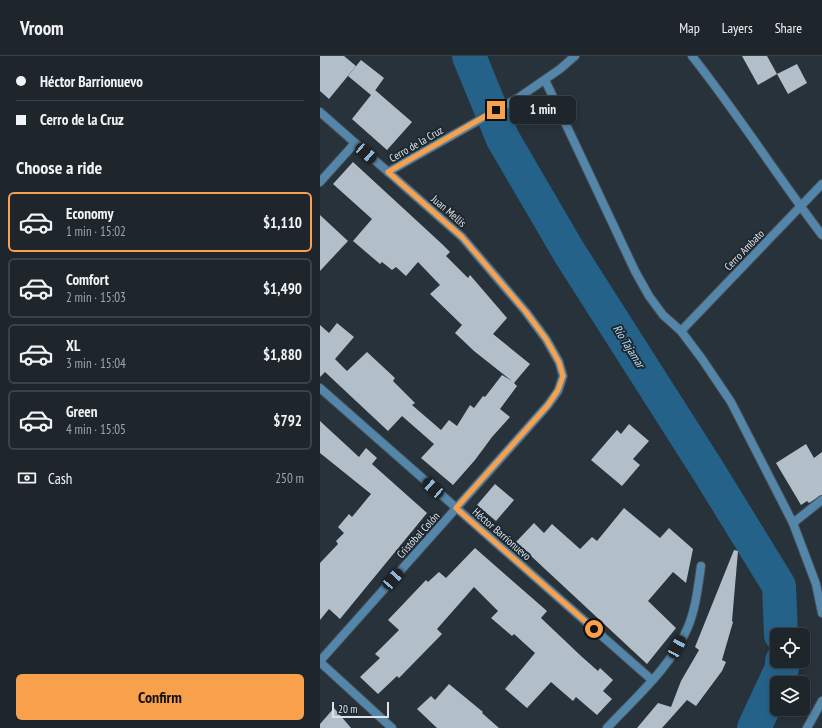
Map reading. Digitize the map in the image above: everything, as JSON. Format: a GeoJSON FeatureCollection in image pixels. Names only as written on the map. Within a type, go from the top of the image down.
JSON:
{"type":"FeatureCollection","features":[{"type":"Feature","properties":{"kind":"street","name":"Cerro de la Cruz"},"geometry":{"type":"LineString","coordinates":[[388,172],[518,98],[545,80],[575,56]]}},
{"type":"Feature","properties":{"kind":"street"},"geometry":{"type":"LineString","coordinates":[[692,56],[716,87],[822,235]]}},
{"type":"Feature","properties":{"kind":"street"},"geometry":{"type":"LineString","coordinates":[[545,80],[635,271],[649,296],[663,315],[681,331],[731,402],[793,523],[816,584],[822,613]]}},
{"type":"Feature","properties":{"kind":"street","name":"Juan Mellis"},"geometry":{"type":"LineString","coordinates":[[320,112],[462,237],[526,312],[546,339],[559,362]]}},
{"type":"Feature","properties":{"kind":"street"},"geometry":{"type":"LineString","coordinates":[[320,182],[355,143]]}},
{"type":"Feature","properties":{"kind":"street","name":"Cerro Ambato"},"geometry":{"type":"LineString","coordinates":[[681,331],[822,184]]}},
{"type":"Feature","properties":{"kind":"street","name":"Cristóbal Colón"},"geometry":{"type":"LineString","coordinates":[[320,662],[548,405],[558,390],[563,376],[559,362]]}},
{"type":"Feature","properties":{"kind":"street","name":"Héctor Barrionuevo"},"geometry":{"type":"LineString","coordinates":[[320,388],[652,680]]}},
{"type":"Feature","properties":{"kind":"street"},"geometry":{"type":"LineString","coordinates":[[793,523],[822,500]]}},
{"type":"Feature","properties":{"kind":"street"},"geometry":{"type":"LineString","coordinates":[[608,728],[664,667],[677,647],[688,627],[697,598],[701,566]]}},
{"type":"Feature","properties":{"kind":"street"},"geometry":{"type":"LineString","coordinates":[[320,662],[392,728]]}},
{"type":"Feature","properties":{"kind":"street"},"geometry":{"type":"LineString","coordinates":[[807,728],[822,701]]}},
{"type":"Feature","properties":{"kind":"building"},"geometry":{"type":"Polygon","coordinates":[[[320,56],[344,56],[356,66],[329,99],[320,91],[320,56]]]}},
{"type":"Feature","properties":{"kind":"building"},"geometry":{"type":"Polygon","coordinates":[[[742,56],[767,56],[777,74],[758,85],[742,56]]]}},
{"type":"Feature","properties":{"kind":"building"},"geometry":{"type":"Polygon","coordinates":[[[361,60],[384,78],[375,90],[412,122],[387,150],[352,119],[371,95],[348,76],[361,60]]]}},
{"type":"Feature","properties":{"kind":"building"},"geometry":{"type":"Polygon","coordinates":[[[797,64],[807,83],[788,94],[777,74],[797,64]]]}},
{"type":"Feature","properties":{"kind":"building"},"geometry":{"type":"Polygon","coordinates":[[[353,162],[450,252],[446,256],[468,278],[470,275],[507,318],[493,334],[530,364],[514,383],[517,386],[500,409],[510,417],[453,485],[421,458],[434,444],[402,416],[388,431],[325,372],[320,377],[320,325],[329,333],[337,323],[354,337],[335,359],[347,371],[367,352],[395,378],[393,381],[415,403],[412,405],[441,430],[449,420],[457,426],[470,405],[474,408],[483,396],[485,397],[502,375],[512,381],[474,351],[455,333],[462,325],[430,294],[440,285],[418,262],[406,276],[396,267],[392,270],[382,262],[380,264],[353,241],[372,219],[333,184],[353,162]]]}},
{"type":"Feature","properties":{"kind":"building"},"geometry":{"type":"Polygon","coordinates":[[[320,215],[348,241],[320,271],[320,215]]]}},
{"type":"Feature","properties":{"kind":"building"},"geometry":{"type":"Polygon","coordinates":[[[320,421],[359,457],[366,448],[377,458],[372,464],[427,513],[340,619],[329,609],[320,620],[320,563],[338,544],[336,541],[344,533],[338,527],[349,514],[352,517],[371,494],[320,453],[320,421]]]}},
{"type":"Feature","properties":{"kind":"building"},"geometry":{"type":"Polygon","coordinates":[[[629,424],[649,441],[633,459],[640,465],[622,486],[591,460],[617,430],[621,434],[629,424]]]}},
{"type":"Feature","properties":{"kind":"building"},"geometry":{"type":"Polygon","coordinates":[[[806,444],[814,458],[822,452],[822,495],[809,503],[807,501],[801,505],[776,463],[806,444]]]}},
{"type":"Feature","properties":{"kind":"building"},"geometry":{"type":"Polygon","coordinates":[[[495,484],[514,500],[496,521],[477,505],[495,484]]]}},
{"type":"Feature","properties":{"kind":"building"},"geometry":{"type":"Polygon","coordinates":[[[624,508],[660,538],[669,528],[693,549],[686,583],[673,572],[648,601],[676,628],[647,664],[516,542],[534,523],[544,533],[552,524],[580,549],[592,537],[597,541],[624,508]]]}},
{"type":"Feature","properties":{"kind":"building"},"geometry":{"type":"Polygon","coordinates":[[[475,548],[547,611],[541,618],[598,671],[600,668],[613,680],[603,691],[612,699],[597,715],[576,697],[573,701],[551,682],[527,708],[505,689],[535,653],[514,634],[512,636],[491,618],[498,611],[474,587],[437,629],[442,634],[399,678],[397,676],[378,694],[360,677],[380,658],[375,654],[399,630],[388,620],[426,580],[428,582],[439,572],[446,578],[475,548]]]}},
{"type":"Feature","properties":{"kind":"building"},"geometry":{"type":"Polygon","coordinates":[[[734,550],[738,551],[733,622],[722,660],[726,662],[722,671],[696,706],[687,700],[662,728],[637,728],[658,703],[671,707],[681,681],[699,650],[695,647],[734,550]]]}},
{"type":"Feature","properties":{"kind":"building"},"geometry":{"type":"Polygon","coordinates":[[[449,684],[483,712],[482,713],[499,728],[437,728],[417,709],[431,696],[435,700],[449,684]]]}},
{"type":"Feature","properties":{"kind":"building"},"geometry":{"type":"Polygon","coordinates":[[[334,708],[351,728],[320,728],[320,724],[334,708]]]}},
{"type":"Feature","properties":{"kind":"waterway","name":"Río Tajamar"},"geometry":{"type":"LineString","coordinates":[[469,56],[503,139],[569,252],[709,472],[779,586],[781,628]]}},
{"type":"Feature","properties":{"kind":"waterway","name":"Río Tajamar"},"geometry":{"type":"LineString","coordinates":[[754,728],[782,668]]}},
{"type":"Feature","properties":{"kind":"route"},"geometry":{"type":"LineString","coordinates":[[496,110],[388,172],[462,237],[526,312],[546,339],[559,362],[563,376],[558,390],[548,405],[456,508],[594,629]]}}]}
